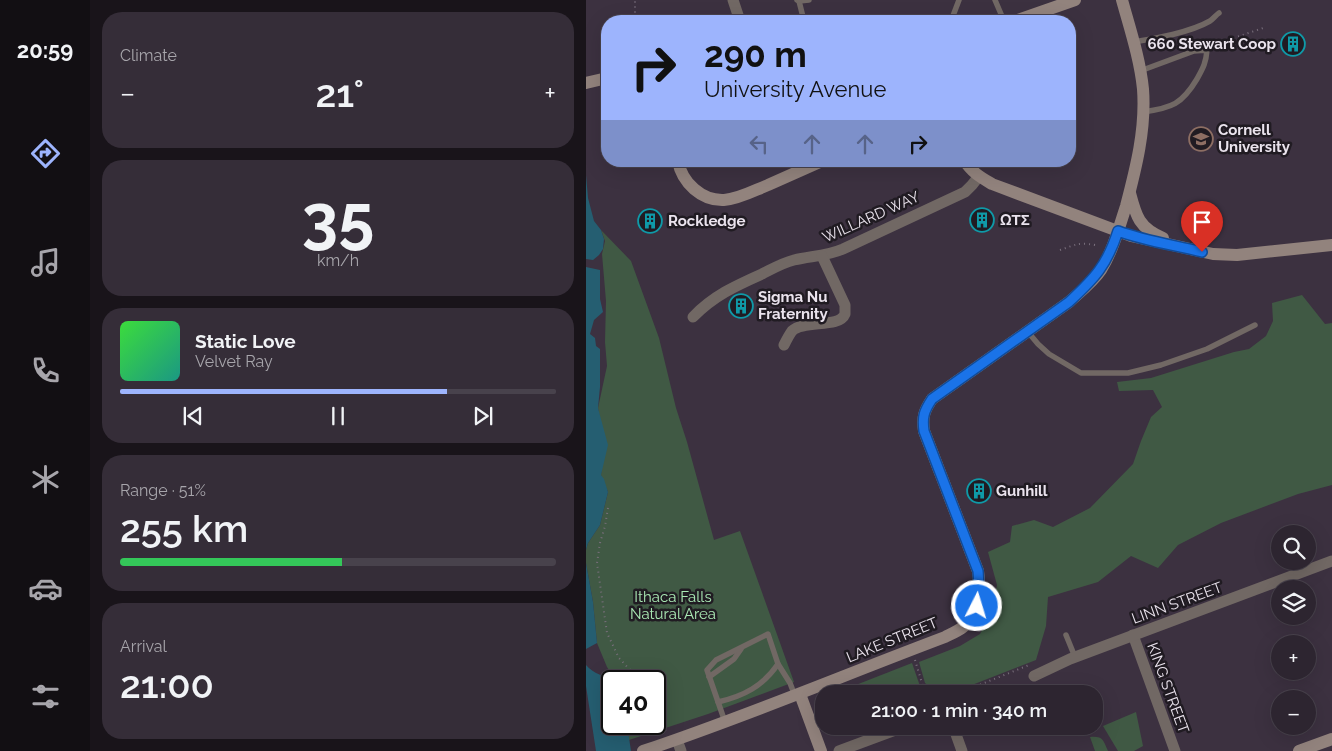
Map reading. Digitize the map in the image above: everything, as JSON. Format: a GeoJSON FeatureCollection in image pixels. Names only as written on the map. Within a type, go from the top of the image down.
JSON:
{"type":"FeatureCollection","features":[{"type":"Feature","properties":{"kind":"street"},"geometry":{"type":"LineString","coordinates":[[733,0],[738,15]]}},
{"type":"Feature","properties":{"kind":"street"},"geometry":{"type":"LineString","coordinates":[[1032,15],[1075,0]]}},
{"type":"Feature","properties":{"kind":"street","name":"LAKE STREET"},"geometry":{"type":"LineString","coordinates":[[644,751],[679,745],[725,722],[945,637],[963,627],[970,619],[980,596],[978,571],[924,431],[925,410],[932,399],[1069,302],[1100,272],[1108,257],[1130,192],[1140,148],[1143,112],[1143,90],[1140,71],[1122,0]]}},
{"type":"Feature","properties":{"kind":"street"},"geometry":{"type":"LineString","coordinates":[[586,83],[601,79]]}},
{"type":"Feature","properties":{"kind":"street"},"geometry":{"type":"LineString","coordinates":[[680,167],[684,178],[694,190],[715,199],[725,200],[750,193],[808,167]]}},
{"type":"Feature","properties":{"kind":"street"},"geometry":{"type":"LineString","coordinates":[[969,167],[992,184],[1131,236],[1162,243],[1213,254],[1237,255],[1332,246]]}},
{"type":"Feature","properties":{"kind":"street","name":"WILLARD WAY"},"geometry":{"type":"LineString","coordinates":[[693,317],[705,305],[743,282],[784,263],[843,250],[965,192],[979,176]]}},
{"type":"Feature","properties":{"kind":"street"},"geometry":{"type":"LineString","coordinates":[[1130,192],[1135,211],[1142,224],[1158,236],[1191,249]]}},
{"type":"Feature","properties":{"kind":"street"},"geometry":{"type":"LineString","coordinates":[[784,345],[792,331],[800,326],[833,322],[840,319],[845,313],[845,305],[822,256]]}},
{"type":"Feature","properties":{"kind":"street","name":"LINN STREET"},"geometry":{"type":"LineString","coordinates":[[1034,676],[1075,657],[1332,561]]}},
{"type":"Feature","properties":{"kind":"street","name":"KING STREET"},"geometry":{"type":"LineString","coordinates":[[1133,635],[1175,751]]}},
{"type":"Feature","properties":{"kind":"street"},"geometry":{"type":"LineString","coordinates":[[798,695],[821,751]]}},
{"type":"Feature","properties":{"kind":"street"},"geometry":{"type":"LineString","coordinates":[[839,751],[882,735]]}},
{"type":"Feature","properties":{"kind":"street"},"geometry":{"type":"LineString","coordinates":[[956,735],[962,751]]}},
{"type":"Feature","properties":{"kind":"street"},"geometry":{"type":"LineString","coordinates":[[1300,751],[1332,739]]}},
{"type":"Feature","properties":{"kind":"lane"},"geometry":{"type":"LineString","coordinates":[[802,15],[798,1],[809,0]]}},
{"type":"Feature","properties":{"kind":"lane"},"geometry":{"type":"LineString","coordinates":[[953,15],[959,0]]}},
{"type":"Feature","properties":{"kind":"lane"},"geometry":{"type":"LineString","coordinates":[[996,0],[1002,15]]}},
{"type":"Feature","properties":{"kind":"lane"},"geometry":{"type":"LineString","coordinates":[[1133,42],[1191,29],[1210,20],[1219,13]]}},
{"type":"Feature","properties":{"kind":"lane"},"geometry":{"type":"LineString","coordinates":[[1140,71],[1194,51],[1207,50],[1204,66],[1189,92],[1168,108],[1143,112]]}},
{"type":"Feature","properties":{"kind":"lane"},"geometry":{"type":"LineString","coordinates":[[1028,332],[1049,354],[1081,373],[1128,373],[1161,365],[1208,349],[1255,325]]}},
{"type":"Feature","properties":{"kind":"lane"},"geometry":{"type":"LineString","coordinates":[[725,722],[707,670],[716,660],[768,634],[778,664],[798,695]]}},
{"type":"Feature","properties":{"kind":"lane"},"geometry":{"type":"LineString","coordinates":[[1066,635],[1075,657]]}},
{"type":"Feature","properties":{"kind":"lane"},"geometry":{"type":"LineString","coordinates":[[709,677],[734,658],[741,648]]}},
{"type":"Feature","properties":{"kind":"lane"},"geometry":{"type":"LineString","coordinates":[[718,702],[739,696],[754,688],[770,676],[778,664]]}},
{"type":"Feature","properties":{"kind":"path"},"geometry":{"type":"LineString","coordinates":[[635,0],[635,15]]}},
{"type":"Feature","properties":{"kind":"path"},"geometry":{"type":"LineString","coordinates":[[1207,50],[1225,41],[1266,26]]}},
{"type":"Feature","properties":{"kind":"path"},"geometry":{"type":"LineString","coordinates":[[1060,250],[1074,244],[1086,243],[1095,245]]}},
{"type":"Feature","properties":{"kind":"path"},"geometry":{"type":"LineString","coordinates":[[608,508],[597,564],[607,633],[619,658],[631,670]]}},
{"type":"Feature","properties":{"kind":"path"},"geometry":{"type":"LineString","coordinates":[[915,660],[922,685]]}},
{"type":"Feature","properties":{"kind":"path"},"geometry":{"type":"LineString","coordinates":[[979,685],[1029,665],[1034,676]]}},
{"type":"Feature","properties":{"kind":"green space","name":"Ithaca Falls Natural Area"},"geometry":{"type":"Polygon","coordinates":[[[601,230],[631,261],[659,338],[676,408],[714,540],[740,531],[794,682],[666,728],[666,670],[609,670],[607,667],[597,643],[593,602],[586,563],[588,543],[600,525],[608,492],[601,475],[600,419],[598,408],[607,366],[605,342],[606,301],[602,254],[605,241],[601,230]]]}},
{"type":"Feature","properties":{"kind":"green space"},"geometry":{"type":"Polygon","coordinates":[[[1302,295],[1325,324],[1332,323],[1332,485],[1298,494],[1221,523],[1178,545],[1158,568],[1131,556],[1098,582],[1048,597],[1046,626],[1036,660],[972,685],[927,685],[925,683],[919,662],[960,646],[980,634],[992,609],[997,585],[988,552],[1010,542],[1012,526],[1034,520],[1053,527],[1090,508],[1133,464],[1151,417],[1162,407],[1153,390],[1119,391],[1117,382],[1151,378],[1249,349],[1266,336],[1273,321],[1272,303],[1302,295]]]}},
{"type":"Feature","properties":{"kind":"green space"},"geometry":{"type":"Polygon","coordinates":[[[912,663],[920,685],[856,685],[912,663]]]}},
{"type":"Feature","properties":{"kind":"green space"},"geometry":{"type":"Polygon","coordinates":[[[1136,712],[1143,746],[1134,751],[1118,751],[1103,726],[1136,712]]]}},
{"type":"Feature","properties":{"kind":"green space","name":"Ithaca Falls Natural Area"},"geometry":{"type":"Polygon","coordinates":[[[628,735],[644,735],[629,740],[628,735]]]}},
{"type":"Feature","properties":{"kind":"green space"},"geometry":{"type":"Polygon","coordinates":[[[1090,737],[1098,737],[1102,740],[1108,751],[1095,751],[1090,737]]]}},
{"type":"Feature","properties":{"kind":"water"},"geometry":{"type":"Polygon","coordinates":[[[586,175],[588,198],[594,221],[601,230],[604,239],[603,249],[593,260],[586,259],[586,175]]]}},
{"type":"Feature","properties":{"kind":"water"},"geometry":{"type":"Polygon","coordinates":[[[586,267],[600,270],[600,299],[603,312],[594,320],[590,334],[595,338],[596,346],[600,349],[598,408],[608,445],[601,475],[608,492],[600,525],[588,543],[586,550],[586,267]]]}},
{"type":"Feature","properties":{"kind":"water"},"geometry":{"type":"Polygon","coordinates":[[[586,563],[593,602],[597,643],[586,649],[586,563]]]}},
{"type":"Feature","properties":{"kind":"water"},"geometry":{"type":"Polygon","coordinates":[[[586,665],[601,675],[601,735],[629,735],[631,751],[596,751],[586,686],[586,665]]]}},
{"type":"Feature","properties":{"kind":"place","name":"660 Stewart Coop"},"geometry":{"type":"Point","coordinates":[1293,44]}},
{"type":"Feature","properties":{"kind":"place","name":"Cornell University"},"geometry":{"type":"Point","coordinates":[1201,139]}},
{"type":"Feature","properties":{"kind":"place","name":"ΩΤΣ"},"geometry":{"type":"Point","coordinates":[982,220]}},
{"type":"Feature","properties":{"kind":"place","name":"Rockledge"},"geometry":{"type":"Point","coordinates":[650,221]}},
{"type":"Feature","properties":{"kind":"place","name":"Sigma Nu Fraternity"},"geometry":{"type":"Point","coordinates":[741,306]}},
{"type":"Feature","properties":{"kind":"place","name":"Gunhill"},"geometry":{"type":"Point","coordinates":[979,491]}},
{"type":"Feature","properties":{"kind":"route"},"geometry":{"type":"LineString","coordinates":[[977,606],[980,596],[978,571],[924,431],[925,410],[932,399],[1028,332],[1086,287],[1100,272],[1118,231],[1131,236],[1202,252]]}}]}
